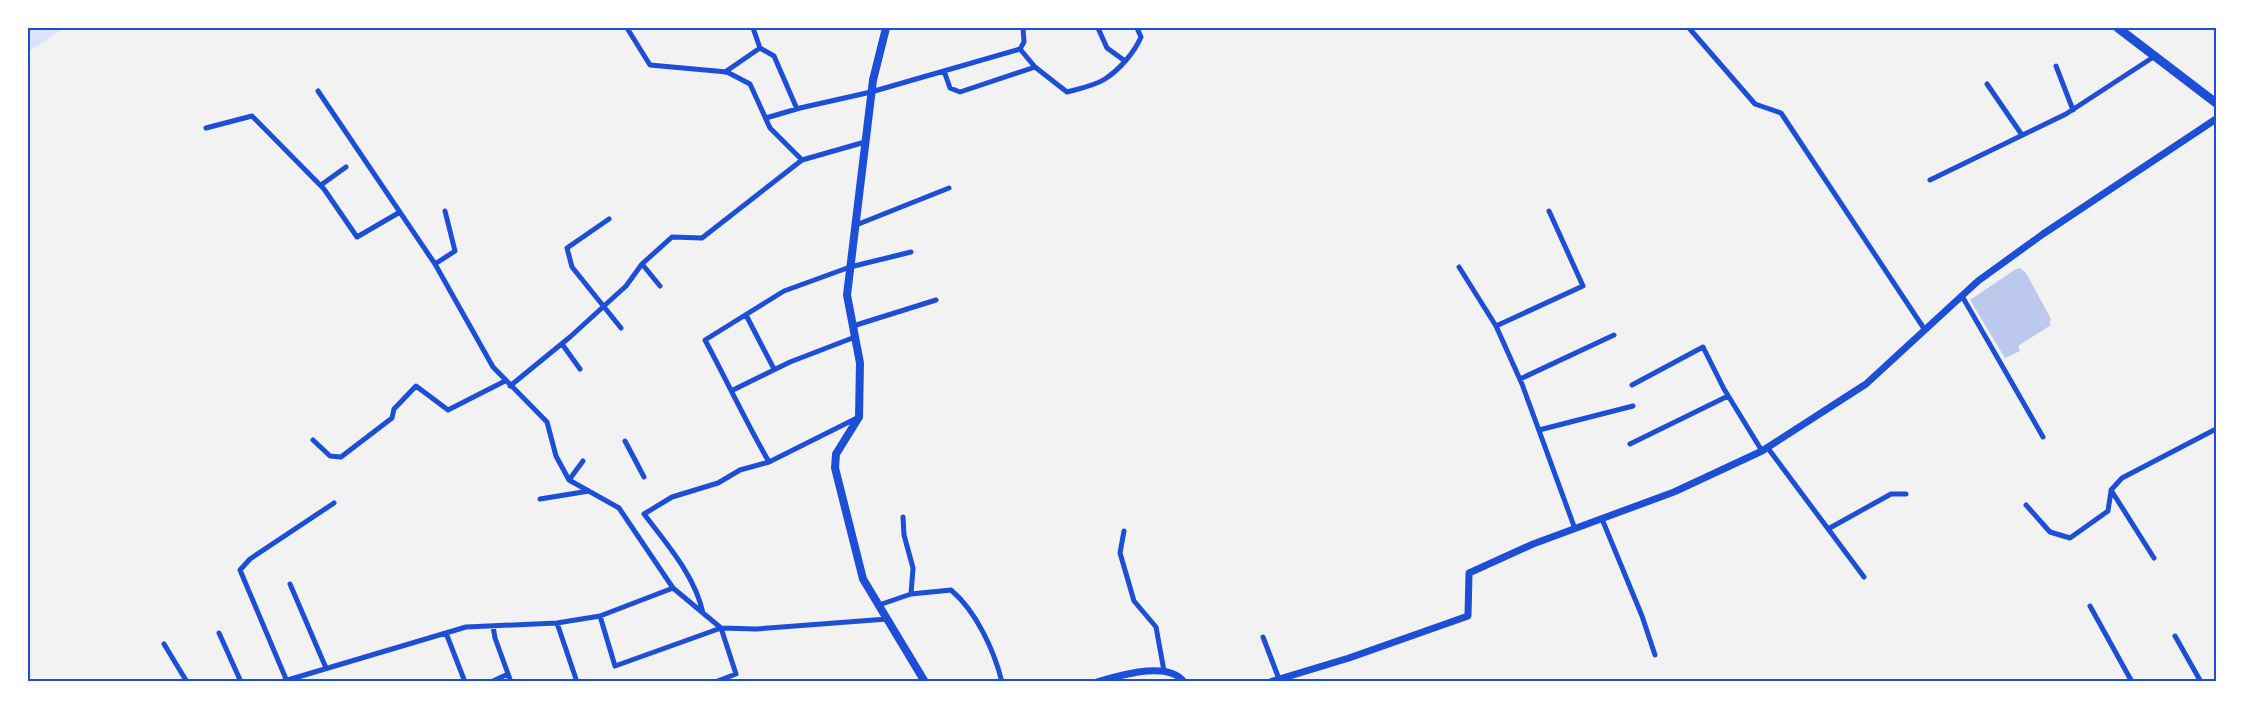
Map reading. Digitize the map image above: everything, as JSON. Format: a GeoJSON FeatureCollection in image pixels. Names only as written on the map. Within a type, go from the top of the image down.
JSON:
{"type":"FeatureCollection","features":[{"type":"Feature","properties":{"kind":"main road"},"geometry":{"type":"LineString","coordinates":[[886,28],[871,92],[847,295],[860,363],[859,417],[836,454],[835,468],[862,579],[925,682]]}},
{"type":"Feature","properties":{"kind":"main road"},"geometry":{"type":"LineString","coordinates":[[2118,28],[2216,103]]}},
{"type":"Feature","properties":{"kind":"street"},"geometry":{"type":"LineString","coordinates":[[627,28],[650,64],[725,72],[750,84],[770,128],[802,160]]}},
{"type":"Feature","properties":{"kind":"street"},"geometry":{"type":"LineString","coordinates":[[753,28],[760,48],[774,56],[797,109]]}},
{"type":"Feature","properties":{"kind":"street"},"geometry":{"type":"LineString","coordinates":[[766,118],[871,92],[1020,49],[1024,42],[1023,28]]}},
{"type":"Feature","properties":{"kind":"street"},"geometry":{"type":"LineString","coordinates":[[1098,28],[1107,48],[1125,61]]}},
{"type":"Feature","properties":{"kind":"street"},"geometry":{"type":"LineString","coordinates":[[1020,49],[1035,67],[1067,92],[1104,80],[1125,61],[1135,51],[1141,37],[1137,28]]}},
{"type":"Feature","properties":{"kind":"street"},"geometry":{"type":"LineString","coordinates":[[1689,28],[1755,104],[1781,113],[1925,330]]}},
{"type":"Feature","properties":{"kind":"street"},"geometry":{"type":"LineString","coordinates":[[725,72],[760,48]]}},
{"type":"Feature","properties":{"kind":"street"},"geometry":{"type":"LineString","coordinates":[[1930,180],[2073,110],[2155,56]]}},
{"type":"Feature","properties":{"kind":"street"},"geometry":{"type":"LineString","coordinates":[[2056,66],[2073,110]]}},
{"type":"Feature","properties":{"kind":"street"},"geometry":{"type":"LineString","coordinates":[[944,71],[950,88],[960,92],[1035,67]]}},
{"type":"Feature","properties":{"kind":"street"},"geometry":{"type":"LineString","coordinates":[[1987,84],[2022,136]]}},
{"type":"Feature","properties":{"kind":"street"},"geometry":{"type":"LineString","coordinates":[[318,91],[435,264],[493,367],[547,422],[556,456],[569,480],[620,508],[673,588],[721,628],[736,674],[715,682]]}},
{"type":"Feature","properties":{"kind":"street"},"geometry":{"type":"LineString","coordinates":[[206,128],[252,116],[321,186],[356,237],[400,212]]}},
{"type":"Feature","properties":{"kind":"street"},"geometry":{"type":"LineString","coordinates":[[1270,682],[1349,658],[1468,616],[1469,573],[1533,544],[1674,492],[1765,449],[1866,384],[1978,281],[2043,234],[2216,119]]}},
{"type":"Feature","properties":{"kind":"street"},"geometry":{"type":"LineString","coordinates":[[510,386],[562,344],[626,286],[642,264],[672,237],[702,238],[802,160],[865,142]]}},
{"type":"Feature","properties":{"kind":"street"},"geometry":{"type":"LineString","coordinates":[[321,186],[346,167]]}},
{"type":"Feature","properties":{"kind":"street"},"geometry":{"type":"LineString","coordinates":[[856,225],[949,188]]}},
{"type":"Feature","properties":{"kind":"street"},"geometry":{"type":"LineString","coordinates":[[435,264],[455,250],[445,211]]}},
{"type":"Feature","properties":{"kind":"street"},"geometry":{"type":"LineString","coordinates":[[1496,326],[1583,286],[1549,211]]}},
{"type":"Feature","properties":{"kind":"street"},"geometry":{"type":"LineString","coordinates":[[608,219],[567,248],[572,267],[621,328]]}},
{"type":"Feature","properties":{"kind":"street"},"geometry":{"type":"LineString","coordinates":[[769,462],[743,417],[733,390],[705,340],[784,292],[850,267],[911,252]]}},
{"type":"Feature","properties":{"kind":"street"},"geometry":{"type":"LineString","coordinates":[[642,264],[660,286]]}},
{"type":"Feature","properties":{"kind":"street"},"geometry":{"type":"LineString","coordinates":[[1459,267],[1496,326],[1520,379],[1574,529]]}},
{"type":"Feature","properties":{"kind":"street"},"geometry":{"type":"LineString","coordinates":[[1962,296],[2044,437]]}},
{"type":"Feature","properties":{"kind":"street"},"geometry":{"type":"LineString","coordinates":[[853,326],[936,300]]}},
{"type":"Feature","properties":{"kind":"street"},"geometry":{"type":"LineString","coordinates":[[746,315],[774,369]]}},
{"type":"Feature","properties":{"kind":"street"},"geometry":{"type":"LineString","coordinates":[[1520,379],[1614,335]]}},
{"type":"Feature","properties":{"kind":"street"},"geometry":{"type":"LineString","coordinates":[[733,390],[774,369],[855,337]]}},
{"type":"Feature","properties":{"kind":"street"},"geometry":{"type":"LineString","coordinates":[[562,344],[580,369]]}},
{"type":"Feature","properties":{"kind":"street"},"geometry":{"type":"LineString","coordinates":[[1632,385],[1704,347],[1728,396],[1765,449],[1864,577]]}},
{"type":"Feature","properties":{"kind":"street"},"geometry":{"type":"LineString","coordinates":[[313,440],[330,456],[340,456],[392,418],[394,409],[416,386],[448,410],[505,381]]}},
{"type":"Feature","properties":{"kind":"street"},"geometry":{"type":"LineString","coordinates":[[1630,444],[1728,396]]}},
{"type":"Feature","properties":{"kind":"street"},"geometry":{"type":"LineString","coordinates":[[1539,430],[1634,406]]}},
{"type":"Feature","properties":{"kind":"street"},"geometry":{"type":"LineString","coordinates":[[703,614],[699,596],[675,555],[644,514],[672,497],[718,483],[740,470],[769,462],[859,417]]}},
{"type":"Feature","properties":{"kind":"street"},"geometry":{"type":"LineString","coordinates":[[2026,505],[2050,532],[2070,538],[2108,511],[2111,490],[2122,478],[2216,429]]}},
{"type":"Feature","properties":{"kind":"street"},"geometry":{"type":"LineString","coordinates":[[625,440],[644,477]]}},
{"type":"Feature","properties":{"kind":"street"},"geometry":{"type":"LineString","coordinates":[[569,480],[583,461]]}},
{"type":"Feature","properties":{"kind":"street"},"geometry":{"type":"LineString","coordinates":[[2111,490],[2154,558]]}},
{"type":"Feature","properties":{"kind":"street"},"geometry":{"type":"LineString","coordinates":[[540,499],[589,491]]}},
{"type":"Feature","properties":{"kind":"street"},"geometry":{"type":"LineString","coordinates":[[1828,529],[1883,497],[1898,492],[1906,494]]}},
{"type":"Feature","properties":{"kind":"street"},"geometry":{"type":"LineString","coordinates":[[334,503],[250,559],[240,570],[284,680],[466,627],[557,623],[600,616],[673,588]]}},
{"type":"Feature","properties":{"kind":"street"},"geometry":{"type":"LineString","coordinates":[[903,517],[904,535],[913,568],[911,594]]}},
{"type":"Feature","properties":{"kind":"street"},"geometry":{"type":"LineString","coordinates":[[1602,519],[1642,616],[1655,655]]}},
{"type":"Feature","properties":{"kind":"street"},"geometry":{"type":"LineString","coordinates":[[1124,531],[1120,553],[1122,561],[1134,602],[1156,627],[1164,671]]}},
{"type":"Feature","properties":{"kind":"street"},"geometry":{"type":"LineString","coordinates":[[290,584],[326,668]]}},
{"type":"Feature","properties":{"kind":"street"},"geometry":{"type":"LineString","coordinates":[[879,605],[911,594],[951,590],[961,599],[987,641],[998,665],[1002,682]]}},
{"type":"Feature","properties":{"kind":"street"},"geometry":{"type":"LineString","coordinates":[[2090,606],[2132,682]]}},
{"type":"Feature","properties":{"kind":"street"},"geometry":{"type":"LineString","coordinates":[[600,616],[615,666],[721,628],[756,629],[887,619]]}},
{"type":"Feature","properties":{"kind":"street"},"geometry":{"type":"LineString","coordinates":[[557,623],[577,682]]}},
{"type":"Feature","properties":{"kind":"street"},"geometry":{"type":"LineString","coordinates":[[493,626],[495,638],[511,682]]}},
{"type":"Feature","properties":{"kind":"street"},"geometry":{"type":"LineString","coordinates":[[219,633],[241,682]]}},
{"type":"Feature","properties":{"kind":"street"},"geometry":{"type":"LineString","coordinates":[[446,633],[465,682]]}},
{"type":"Feature","properties":{"kind":"street"},"geometry":{"type":"LineString","coordinates":[[2175,636],[2202,682]]}},
{"type":"Feature","properties":{"kind":"street"},"geometry":{"type":"LineString","coordinates":[[1263,637],[1279,679]]}},
{"type":"Feature","properties":{"kind":"street"},"geometry":{"type":"LineString","coordinates":[[164,644],[187,682]]}},
{"type":"Feature","properties":{"kind":"street"},"geometry":{"type":"LineString","coordinates":[[1098,682],[1145,671],[1170,672],[1184,682]]}},
{"type":"Feature","properties":{"kind":"street"},"geometry":{"type":"LineString","coordinates":[[491,682],[508,674]]}},
{"type":"Feature","properties":{"kind":"shaded area"},"geometry":{"type":"Polygon","coordinates":[[[28,28],[64,28],[28,52],[28,28]]]}},
{"type":"Feature","properties":{"kind":"building"},"geometry":{"type":"Polygon","coordinates":[[[2020,268],[2026,273],[2051,319],[2049,323],[2051,325],[2018,346],[2020,351],[2005,358],[1970,300],[2020,268]]]}}]}
